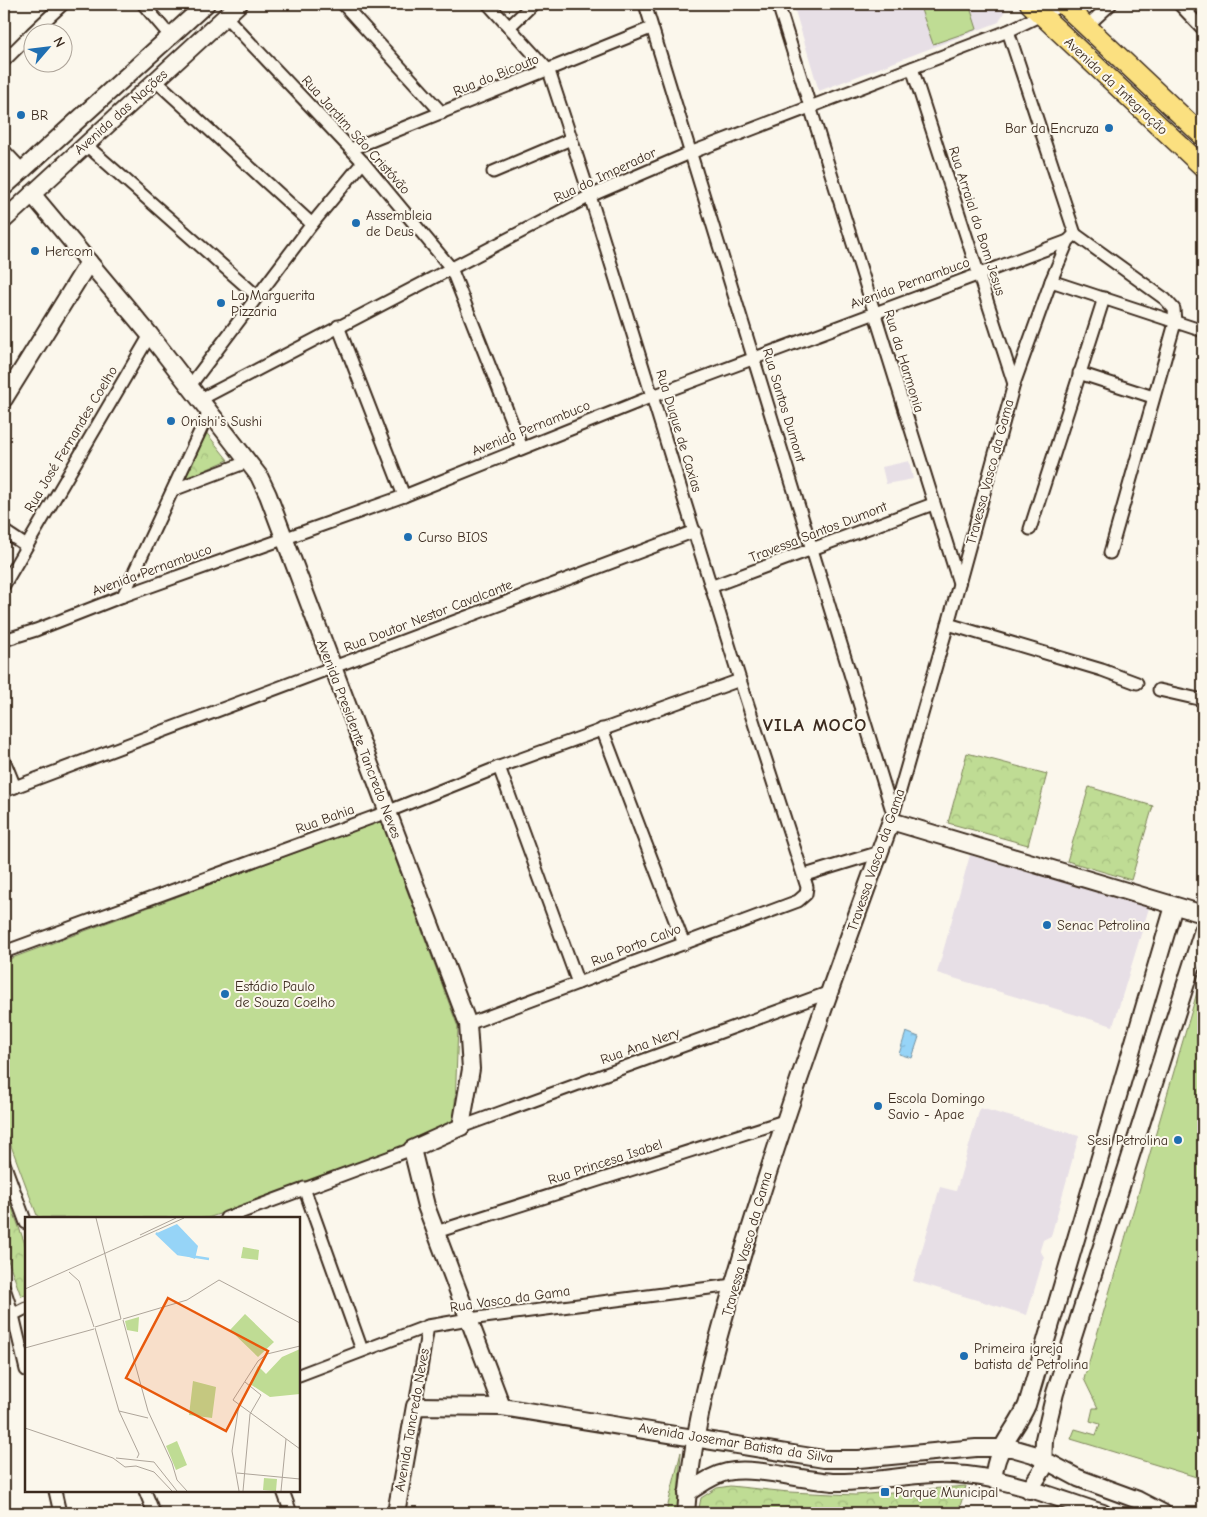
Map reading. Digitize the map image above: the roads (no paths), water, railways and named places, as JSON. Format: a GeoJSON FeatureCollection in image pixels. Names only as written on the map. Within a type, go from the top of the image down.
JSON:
{"type":"FeatureCollection","features":[{"type":"Feature","properties":{"kind":"main road","name":"Avenida da Integração"},"geometry":{"type":"LineString","coordinates":[[1063,4],[1203,136]]}},
{"type":"Feature","properties":{"kind":"main road","name":"Avenida da Integração"},"geometry":{"type":"LineString","coordinates":[[1036,10],[1203,167]]}},
{"type":"Feature","properties":{"kind":"street"},"geometry":{"type":"LineString","coordinates":[[44,22],[63,4]]}},
{"type":"Feature","properties":{"kind":"street"},"geometry":{"type":"LineString","coordinates":[[143,4],[170,37]]}},
{"type":"Feature","properties":{"kind":"street","name":"Avenida das Nações"},"geometry":{"type":"LineString","coordinates":[[4,187],[206,4]]}},
{"type":"Feature","properties":{"kind":"street","name":"Avenida das Nações"},"geometry":{"type":"LineString","coordinates":[[4,220],[239,4]]}},
{"type":"Feature","properties":{"kind":"street"},"geometry":{"type":"LineString","coordinates":[[343,4],[442,113]]}},
{"type":"Feature","properties":{"kind":"street","name":"Rua Duque de Caxias"},"geometry":{"type":"LineString","coordinates":[[488,4],[548,71],[590,196],[694,531],[713,586],[740,680],[805,875],[807,887]]}},
{"type":"Feature","properties":{"kind":"street"},"geometry":{"type":"LineString","coordinates":[[508,27],[533,4]]}},
{"type":"Feature","properties":{"kind":"street","name":"Rua Santos Dumont"},"geometry":{"type":"LineString","coordinates":[[645,4],[754,358],[892,818]]}},
{"type":"Feature","properties":{"kind":"street","name":"Rua da Harmonia"},"geometry":{"type":"LineString","coordinates":[[778,4],[959,584]]}},
{"type":"Feature","properties":{"kind":"street","name":"Rua do Imperador"},"geometry":{"type":"LineString","coordinates":[[199,400],[590,196],[690,153],[1008,31],[1036,10],[1063,4]]}},
{"type":"Feature","properties":{"kind":"street"},"geometry":{"type":"LineString","coordinates":[[1086,27],[1111,4]]}},
{"type":"Feature","properties":{"kind":"street"},"geometry":{"type":"LineString","coordinates":[[1179,4],[1203,29]]}},
{"type":"Feature","properties":{"kind":"street","name":"Rua Jardim São Cristóvão"},"geometry":{"type":"LineString","coordinates":[[225,16],[363,162],[452,268],[522,448]]}},
{"type":"Feature","properties":{"kind":"street","name":"Rua do Bicouto"},"geometry":{"type":"LineString","coordinates":[[351,149],[651,28]]}},
{"type":"Feature","properties":{"kind":"street"},"geometry":{"type":"LineString","coordinates":[[1008,31],[1072,237],[1165,299],[1174,309],[1175,324],[1110,553]]}},
{"type":"Feature","properties":{"kind":"street"},"geometry":{"type":"LineString","coordinates":[[4,61],[22,44]]}},
{"type":"Feature","properties":{"kind":"street","name":"Rua Arraial do Bom Jesus"},"geometry":{"type":"LineString","coordinates":[[912,68],[1014,384]]}},
{"type":"Feature","properties":{"kind":"street"},"geometry":{"type":"LineString","coordinates":[[156,80],[312,224]]}},
{"type":"Feature","properties":{"kind":"street"},"geometry":{"type":"LineString","coordinates":[[108,93],[123,109]]}},
{"type":"Feature","properties":{"kind":"street"},"geometry":{"type":"LineString","coordinates":[[493,172],[571,139]]}},
{"type":"Feature","properties":{"kind":"street"},"geometry":{"type":"LineString","coordinates":[[85,144],[257,296]]}},
{"type":"Feature","properties":{"kind":"street"},"geometry":{"type":"LineString","coordinates":[[4,154],[20,171]]}},
{"type":"Feature","properties":{"kind":"street"},"geometry":{"type":"LineString","coordinates":[[123,596],[173,490],[199,400],[257,296],[312,224],[363,162]]}},
{"type":"Feature","properties":{"kind":"street","name":"Avenida Presidente Tancredo Neves"},"geometry":{"type":"LineString","coordinates":[[32,194],[150,335],[259,476],[268,495],[332,669],[468,1024],[471,1069],[461,1128]]}},
{"type":"Feature","properties":{"kind":"street","name":"Avenida Pernambuco"},"geometry":{"type":"LineString","coordinates":[[4,640],[404,496],[653,396],[1072,237]]}},
{"type":"Feature","properties":{"kind":"street","name":"Travessa Vasco da Gama"},"geometry":{"type":"LineString","coordinates":[[686,1513],[694,1437],[733,1285],[784,1121],[892,818],[1014,384],[1051,281],[1072,237]]}},
{"type":"Feature","properties":{"kind":"street"},"geometry":{"type":"LineString","coordinates":[[4,399],[89,262]]}},
{"type":"Feature","properties":{"kind":"street"},"geometry":{"type":"LineString","coordinates":[[1051,281],[1175,324],[1203,331]]}},
{"type":"Feature","properties":{"kind":"street"},"geometry":{"type":"LineString","coordinates":[[1030,530],[1104,298]]}},
{"type":"Feature","properties":{"kind":"street"},"geometry":{"type":"LineString","coordinates":[[338,326],[404,496]]}},
{"type":"Feature","properties":{"kind":"street","name":"Rua José Fernandes Coelho"},"geometry":{"type":"LineString","coordinates":[[4,584],[150,335]]}},
{"type":"Feature","properties":{"kind":"street"},"geometry":{"type":"LineString","coordinates":[[1079,374],[1153,397]]}},
{"type":"Feature","properties":{"kind":"street"},"geometry":{"type":"LineString","coordinates":[[173,490],[247,462]]}},
{"type":"Feature","properties":{"kind":"street","name":"Travessa Santos Dumont"},"geometry":{"type":"LineString","coordinates":[[713,586],[812,551],[933,504]]}},
{"type":"Feature","properties":{"kind":"street"},"geometry":{"type":"LineString","coordinates":[[4,531],[25,546]]}},
{"type":"Feature","properties":{"kind":"street","name":"Rua Doutor Nestor Cavalcante"},"geometry":{"type":"LineString","coordinates":[[9,789],[332,669],[694,531]]}},
{"type":"Feature","properties":{"kind":"street"},"geometry":{"type":"LineString","coordinates":[[948,624],[1102,670],[1137,683]]}},
{"type":"Feature","properties":{"kind":"street","name":"Rua Bahia"},"geometry":{"type":"LineString","coordinates":[[4,952],[387,812],[499,767],[740,680]]}},
{"type":"Feature","properties":{"kind":"street"},"geometry":{"type":"LineString","coordinates":[[1159,690],[1203,700]]}},
{"type":"Feature","properties":{"kind":"street"},"geometry":{"type":"LineString","coordinates":[[602,729],[684,944]]}},
{"type":"Feature","properties":{"kind":"street"},"geometry":{"type":"LineString","coordinates":[[4,760],[9,789]]}},
{"type":"Feature","properties":{"kind":"street"},"geometry":{"type":"LineString","coordinates":[[499,767],[578,983]]}},
{"type":"Feature","properties":{"kind":"street"},"geometry":{"type":"LineString","coordinates":[[892,818],[1203,914]]}},
{"type":"Feature","properties":{"kind":"street"},"geometry":{"type":"LineString","coordinates":[[805,875],[880,852]]}},
{"type":"Feature","properties":{"kind":"street","name":"Rua Porto Calvo"},"geometry":{"type":"LineString","coordinates":[[468,1024],[798,901],[806,894],[807,887]]}},
{"type":"Feature","properties":{"kind":"street"},"geometry":{"type":"LineString","coordinates":[[994,1480],[995,1464],[1002,1448],[1012,1434],[1027,1405],[1174,906]]}},
{"type":"Feature","properties":{"kind":"street"},"geometry":{"type":"LineString","coordinates":[[1029,1490],[1040,1476],[1044,1460],[1044,1439],[1055,1393],[1203,930]]}},
{"type":"Feature","properties":{"kind":"street","name":"Rua Ana Nery"},"geometry":{"type":"LineString","coordinates":[[461,1128],[830,992]]}},
{"type":"Feature","properties":{"kind":"street","name":"Rua Princesa Isabel"},"geometry":{"type":"LineString","coordinates":[[436,1232],[784,1121]]}},
{"type":"Feature","properties":{"kind":"street"},"geometry":{"type":"LineString","coordinates":[[229,1217],[412,1149],[461,1128]]}},
{"type":"Feature","properties":{"kind":"street"},"geometry":{"type":"LineString","coordinates":[[412,1149],[426,1206],[502,1407]]}},
{"type":"Feature","properties":{"kind":"street"},"geometry":{"type":"LineString","coordinates":[[4,1163],[25,1220]]}},
{"type":"Feature","properties":{"kind":"street"},"geometry":{"type":"LineString","coordinates":[[304,1188],[362,1350]]}},
{"type":"Feature","properties":{"kind":"street","name":"Rua Vasco da Gama"},"geometry":{"type":"LineString","coordinates":[[300,1375],[428,1326],[733,1285]]}},
{"type":"Feature","properties":{"kind":"street"},"geometry":{"type":"LineString","coordinates":[[4,1288],[8,1317],[25,1367]]}},
{"type":"Feature","properties":{"kind":"street"},"geometry":{"type":"LineString","coordinates":[[8,1317],[25,1308]]}},
{"type":"Feature","properties":{"kind":"street","name":"Avenida Tancredo Neves"},"geometry":{"type":"LineString","coordinates":[[394,1512],[415,1406],[428,1326]]}},
{"type":"Feature","properties":{"kind":"street","name":"Avenida Josemar Batista da Silva"},"geometry":{"type":"LineString","coordinates":[[415,1406],[502,1407],[824,1459],[884,1457],[924,1451],[1002,1448],[1022,1450],[1078,1478],[1138,1500],[1163,1513]]}},
{"type":"Feature","properties":{"kind":"street"},"geometry":{"type":"LineString","coordinates":[[687,1493],[708,1479],[728,1472],[748,1471],[808,1480],[837,1482],[946,1474],[994,1480],[1103,1513]]}},
{"type":"Feature","properties":{"kind":"street"},"geometry":{"type":"LineString","coordinates":[[55,1492],[60,1513]]}},
{"type":"Feature","properties":{"kind":"street"},"geometry":{"type":"LineString","coordinates":[[145,1492],[154,1513]]}},
{"type":"Feature","properties":{"kind":"street"},"geometry":{"type":"LineString","coordinates":[[283,1492],[291,1513]]}},
{"type":"Feature","properties":{"kind":"water"},"geometry":{"type":"Polygon","coordinates":[[[906,1032],[919,1037],[912,1058],[899,1054],[906,1032]]]}},
{"type":"Feature","properties":{"kind":"place","name":"BR"},"geometry":{"type":"Point","coordinates":[21,115]}},
{"type":"Feature","properties":{"kind":"place","name":"Bar da Encruza"},"geometry":{"type":"Point","coordinates":[1109,128]}},
{"type":"Feature","properties":{"kind":"place","name":"Assembleia de Deus"},"geometry":{"type":"Point","coordinates":[356,223]}},
{"type":"Feature","properties":{"kind":"place","name":"Hercom"},"geometry":{"type":"Point","coordinates":[35,251]}},
{"type":"Feature","properties":{"kind":"place","name":"La Marguerita Pizzaria"},"geometry":{"type":"Point","coordinates":[221,303]}},
{"type":"Feature","properties":{"kind":"place","name":"Onishi's Sushi"},"geometry":{"type":"Point","coordinates":[171,421]}},
{"type":"Feature","properties":{"kind":"place","name":"Curso BIOS"},"geometry":{"type":"Point","coordinates":[408,537]}},
{"type":"Feature","properties":{"kind":"place","name":"Senac Petrolina"},"geometry":{"type":"Point","coordinates":[1047,925]}},
{"type":"Feature","properties":{"kind":"place","name":"Estádio Paulo de Souza Coelho"},"geometry":{"type":"Point","coordinates":[225,994]}},
{"type":"Feature","properties":{"kind":"place","name":"Escola Domingo Savio - Apae"},"geometry":{"type":"Point","coordinates":[878,1106]}},
{"type":"Feature","properties":{"kind":"place","name":"Sesi Petrolina"},"geometry":{"type":"Point","coordinates":[1178,1140]}},
{"type":"Feature","properties":{"kind":"place","name":"Primeira igreja batista de Petrolina"},"geometry":{"type":"Point","coordinates":[964,1356]}},
{"type":"Feature","properties":{"kind":"place","name":"Parque Municipal"},"geometry":{"type":"Point","coordinates":[885,1492]}},
{"type":"Feature","properties":{"kind":"district","name":"VILA MOCO"},"geometry":{"type":"Point","coordinates":[815,725]}}]}
